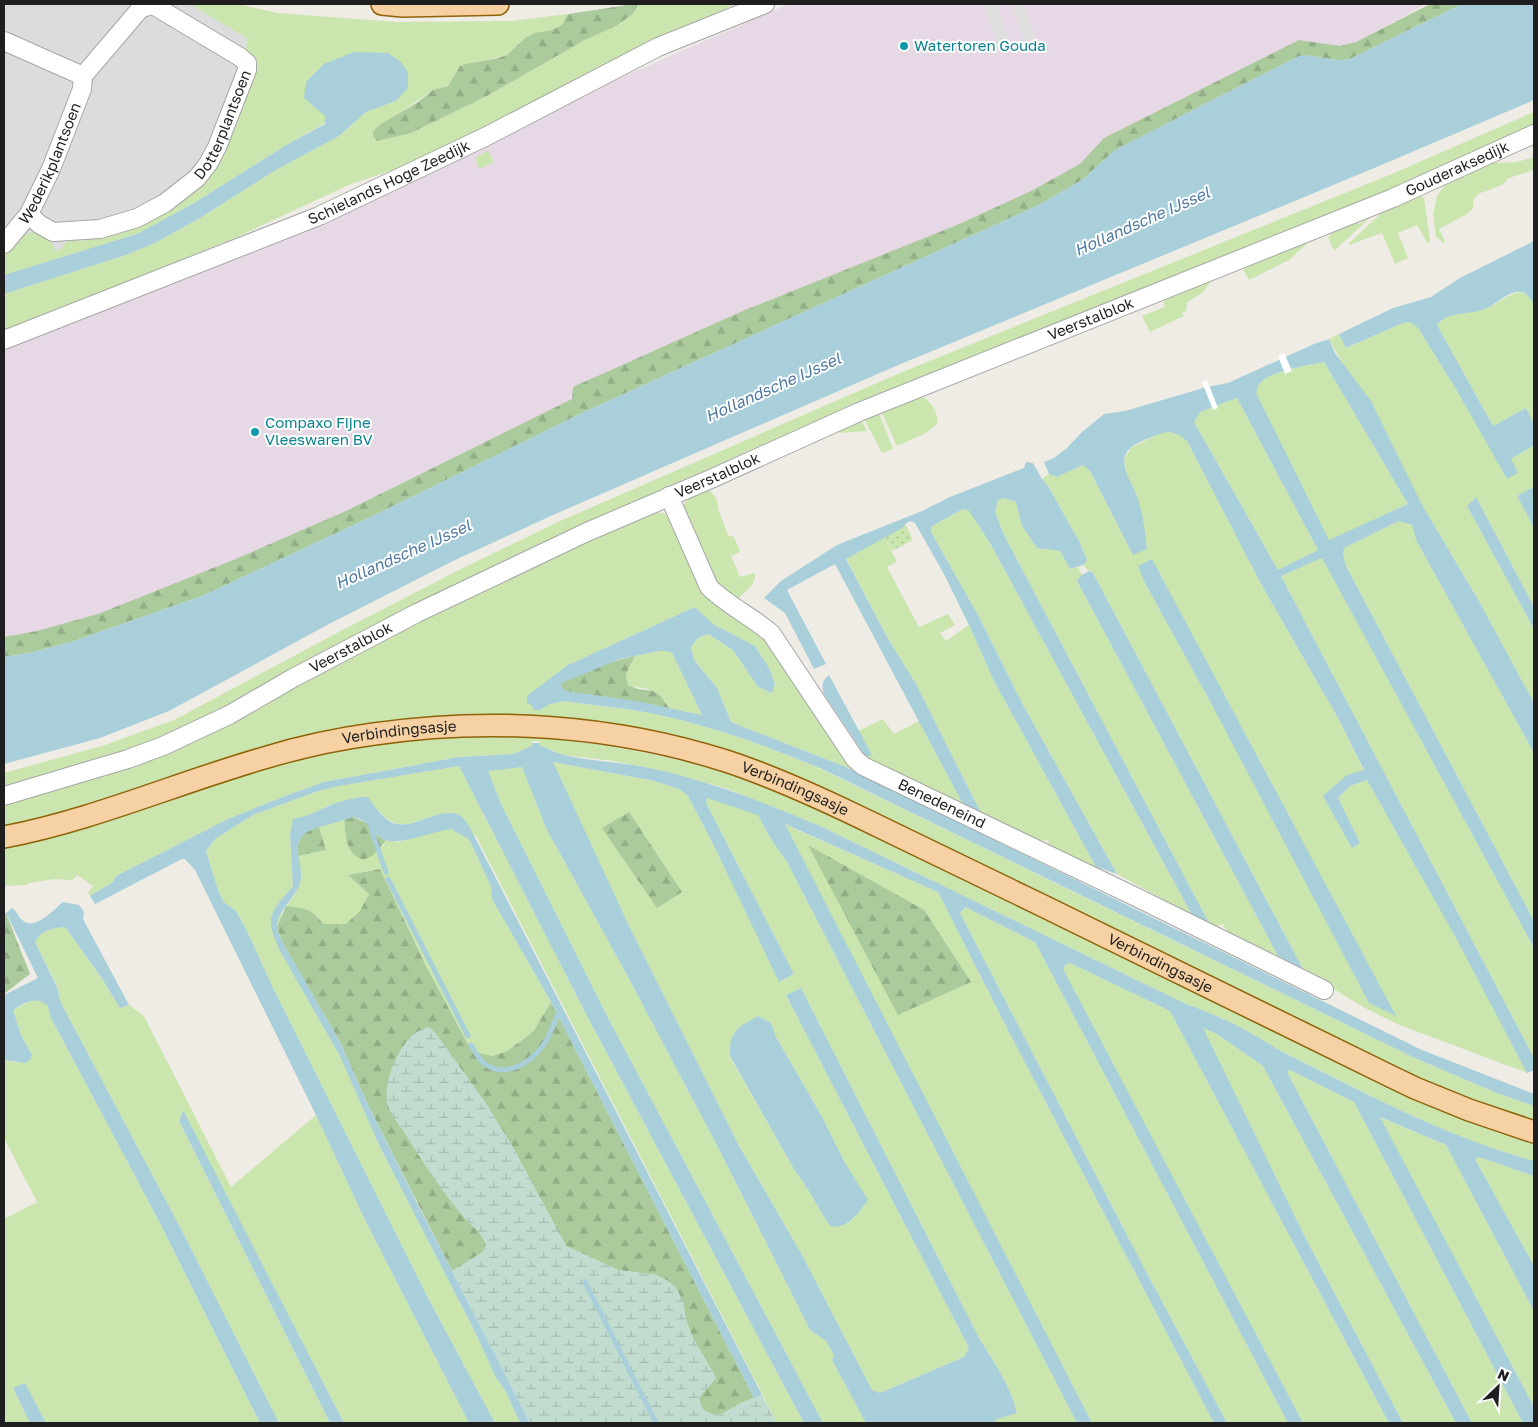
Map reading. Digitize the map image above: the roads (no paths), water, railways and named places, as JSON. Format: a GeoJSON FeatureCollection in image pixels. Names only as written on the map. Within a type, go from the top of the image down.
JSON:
{"type":"FeatureCollection","features":[{"type":"Feature","properties":{"kind":"main road"},"geometry":{"type":"LineString","coordinates":[[382,4],[403,6],[498,4]]}},
{"type":"Feature","properties":{"kind":"main road","name":"Verbindingsasje"},"geometry":{"type":"LineString","coordinates":[[4,837],[83,818],[261,758],[313,744],[377,734],[444,727],[504,725],[555,728],[615,735],[667,745],[725,761],[774,778],[828,802],[1415,1088],[1469,1110],[1534,1132]]}},
{"type":"Feature","properties":{"kind":"street","name":"Schielands Hoge Zeedijk"},"geometry":{"type":"LineString","coordinates":[[4,340],[319,216],[485,137],[658,47],[765,4]]}},
{"type":"Feature","properties":{"kind":"street","name":"Dotterplantsoen"},"geometry":{"type":"LineString","coordinates":[[29,214],[39,224],[53,232],[100,229],[137,218],[165,202],[197,178],[208,164],[217,147],[247,70],[247,63],[240,56],[153,5],[141,8],[83,76]]}},
{"type":"Feature","properties":{"kind":"street"},"geometry":{"type":"LineString","coordinates":[[4,41],[83,76]]}},
{"type":"Feature","properties":{"kind":"street","name":"Wederikplantsoen"},"geometry":{"type":"LineString","coordinates":[[4,244],[29,214],[51,169],[82,89],[83,76]]}},
{"type":"Feature","properties":{"kind":"street","name":"Gouderaksedijk"},"geometry":{"type":"LineString","coordinates":[[1381,202],[1534,134]]}},
{"type":"Feature","properties":{"kind":"street","name":"Veerstalblok"},"geometry":{"type":"LineString","coordinates":[[4,796],[163,746],[229,715],[294,678],[417,613],[587,532],[876,405],[1381,202]]}},
{"type":"Feature","properties":{"kind":"street","name":"Benedeneind"},"geometry":{"type":"LineString","coordinates":[[669,496],[709,586],[716,594],[756,620],[771,633],[855,759],[863,766],[1324,990]]}},
{"type":"Feature","properties":{"kind":"water","name":"Hollandsche IJssel"},"geometry":{"type":"Polygon","coordinates":[[[1462,4],[1534,4],[1534,100],[896,366],[553,515],[453,561],[327,625],[169,711],[100,738],[4,764],[4,657],[30,653],[71,642],[202,596],[377,514],[582,413],[1039,205],[1082,180],[1115,150],[1299,56],[1305,55],[1336,60],[1350,59],[1462,4]]]}},
{"type":"Feature","properties":{"kind":"water"},"geometry":{"type":"Polygon","coordinates":[[[354,52],[388,53],[401,62],[408,73],[408,88],[396,101],[366,112],[339,136],[274,171],[200,218],[157,242],[126,255],[4,294],[4,275],[137,234],[194,203],[288,144],[325,124],[325,116],[304,98],[306,82],[324,64],[354,52]]]}},
{"type":"Feature","properties":{"kind":"water"},"geometry":{"type":"Polygon","coordinates":[[[1534,241],[1534,305],[1526,294],[1521,292],[1512,293],[1487,308],[1447,317],[1437,325],[1493,426],[1526,408],[1534,424],[1534,445],[1511,459],[1518,473],[1507,479],[1456,389],[1418,328],[1410,322],[1403,323],[1346,348],[1339,334],[1393,308],[1431,297],[1460,278],[1534,241]]]}},
{"type":"Feature","properties":{"kind":"water"},"geometry":{"type":"Polygon","coordinates":[[[1329,339],[1335,353],[1371,401],[1421,503],[1480,603],[1534,703],[1534,753],[1416,540],[1412,525],[1399,521],[1344,548],[1343,555],[1346,566],[1534,921],[1534,948],[1322,558],[1281,576],[1534,1058],[1534,1070],[1527,1073],[1456,938],[1367,780],[1350,786],[1338,798],[1360,843],[1352,848],[1323,796],[1347,775],[1364,770],[1338,718],[1260,582],[1187,441],[1171,432],[1162,433],[1136,444],[1125,456],[1126,471],[1141,509],[1147,549],[1133,555],[1090,471],[1083,465],[1057,477],[1049,474],[1044,462],[1054,458],[1067,448],[1082,432],[1104,414],[1125,411],[1207,387],[1228,383],[1329,339]],[[1324,362],[1290,369],[1273,375],[1260,383],[1256,393],[1329,540],[1408,504],[1324,362]],[[1237,398],[1200,412],[1194,422],[1278,570],[1318,550],[1237,398]]]}},
{"type":"Feature","properties":{"kind":"water"},"geometry":{"type":"Polygon","coordinates":[[[1026,462],[1033,463],[1048,486],[1079,541],[1087,560],[1083,565],[1070,569],[1060,551],[1037,548],[1022,526],[1016,502],[1005,498],[998,500],[995,512],[1004,535],[1209,923],[1192,915],[990,543],[969,511],[963,509],[932,526],[931,532],[978,615],[1022,703],[1117,874],[1096,867],[994,681],[945,576],[915,523],[910,521],[904,527],[846,559],[887,637],[916,684],[981,813],[964,806],[835,564],[787,590],[826,664],[814,669],[785,613],[764,598],[781,581],[837,545],[1024,468],[1026,462]]]}},
{"type":"Feature","properties":{"kind":"water"},"geometry":{"type":"Polygon","coordinates":[[[1534,487],[1534,528],[1517,496],[1534,487]]]}},
{"type":"Feature","properties":{"kind":"water"},"geometry":{"type":"Polygon","coordinates":[[[1476,497],[1534,607],[1534,629],[1467,506],[1476,497]]]}},
{"type":"Feature","properties":{"kind":"water"},"geometry":{"type":"Polygon","coordinates":[[[1152,559],[1396,1016],[1369,1003],[1213,707],[1145,583],[1138,566],[1152,559]]]}},
{"type":"Feature","properties":{"kind":"water"},"geometry":{"type":"Polygon","coordinates":[[[1089,571],[1093,573],[1304,971],[1278,956],[1077,581],[1089,571]]]}},
{"type":"Feature","properties":{"kind":"water"},"geometry":{"type":"Polygon","coordinates":[[[695,607],[713,624],[755,646],[769,668],[775,684],[772,693],[758,687],[733,650],[708,634],[698,638],[691,647],[694,660],[717,688],[731,722],[846,767],[1422,1050],[1534,1094],[1534,1106],[1497,1093],[1417,1059],[822,769],[762,745],[680,720],[624,709],[565,701],[550,704],[540,710],[533,710],[533,707],[527,702],[527,696],[568,665],[695,607]],[[667,651],[620,659],[564,682],[561,684],[562,688],[566,691],[636,701],[702,715],[672,653],[667,651]]]}},
{"type":"Feature","properties":{"kind":"water"},"geometry":{"type":"Polygon","coordinates":[[[829,675],[872,755],[866,757],[824,694],[823,683],[829,675]]]}},
{"type":"Feature","properties":{"kind":"water"},"geometry":{"type":"Polygon","coordinates":[[[532,743],[539,743],[539,745],[564,755],[676,774],[759,801],[800,817],[1188,1005],[1234,1024],[1277,1049],[1435,1126],[1500,1151],[1534,1161],[1534,1176],[1479,1157],[1475,1159],[1534,1266],[1534,1311],[1446,1145],[1380,1117],[1534,1407],[1534,1423],[1523,1423],[1354,1102],[1290,1070],[1287,1072],[1472,1423],[1456,1423],[1263,1066],[1217,1034],[1203,1028],[1306,1239],[1403,1423],[1389,1423],[1170,1011],[1070,963],[1065,965],[1063,969],[1303,1423],[1288,1423],[1035,942],[965,907],[960,913],[1142,1264],[1227,1423],[1214,1423],[1011,1036],[938,892],[785,824],[1092,1423],[1077,1423],[787,862],[769,836],[758,815],[707,798],[706,803],[794,974],[779,982],[688,796],[681,790],[655,781],[553,762],[630,928],[738,1144],[802,1255],[872,1390],[880,1393],[964,1357],[969,1348],[786,995],[801,988],[979,1338],[1006,1383],[1017,1413],[998,1419],[993,1423],[866,1423],[832,1360],[834,1355],[826,1341],[810,1330],[721,1153],[627,975],[546,828],[522,767],[488,771],[501,804],[606,1014],[823,1423],[804,1423],[585,1012],[459,766],[318,791],[253,815],[215,839],[206,851],[219,893],[224,902],[236,911],[247,931],[274,990],[428,1298],[495,1423],[469,1423],[364,1218],[316,1115],[195,870],[185,859],[182,859],[95,904],[90,896],[113,882],[115,877],[120,874],[226,820],[324,782],[459,757],[513,754],[532,746],[532,743]]]}},
{"type":"Feature","properties":{"kind":"water"},"geometry":{"type":"Polygon","coordinates":[[[368,797],[382,816],[393,823],[411,823],[448,813],[458,815],[468,824],[762,1395],[754,1398],[551,1002],[492,899],[491,887],[467,838],[451,829],[408,840],[385,840],[363,821],[354,817],[310,830],[299,841],[300,883],[279,917],[277,923],[278,932],[340,1042],[367,1103],[530,1423],[520,1423],[506,1392],[495,1376],[476,1334],[379,1145],[340,1056],[274,938],[271,921],[272,915],[279,902],[293,886],[290,834],[293,819],[306,816],[339,802],[368,797]]]}},
{"type":"Feature","properties":{"kind":"water"},"geometry":{"type":"Polygon","coordinates":[[[63,902],[79,905],[84,912],[83,919],[129,1005],[120,1008],[101,977],[65,927],[44,932],[35,942],[57,987],[61,1003],[181,1229],[279,1423],[260,1423],[161,1225],[50,1016],[48,1006],[39,1001],[31,1001],[13,1010],[21,1035],[32,1055],[31,1059],[25,1063],[4,1060],[4,995],[38,978],[6,913],[12,908],[22,920],[27,923],[33,923],[44,918],[63,902]]]}},
{"type":"Feature","properties":{"kind":"water"},"geometry":{"type":"Polygon","coordinates":[[[758,1016],[771,1023],[776,1037],[821,1115],[845,1163],[868,1200],[848,1223],[836,1227],[830,1226],[795,1171],[730,1056],[733,1035],[744,1024],[758,1016]]]}},
{"type":"Feature","properties":{"kind":"water"},"geometry":{"type":"Polygon","coordinates":[[[183,1110],[344,1423],[330,1423],[179,1121],[183,1110]]]}},
{"type":"Feature","properties":{"kind":"water"},"geometry":{"type":"Polygon","coordinates":[[[25,1383],[46,1423],[30,1423],[13,1388],[25,1383]]]}},
{"type":"Feature","properties":{"kind":"waterway"},"geometry":{"type":"LineString","coordinates":[[371,829],[386,872]]}},
{"type":"Feature","properties":{"kind":"waterway"},"geometry":{"type":"LineString","coordinates":[[388,879],[468,1036]]}},
{"type":"Feature","properties":{"kind":"waterway"},"geometry":{"type":"LineString","coordinates":[[471,1045],[481,1060],[492,1068],[500,1070],[516,1067],[530,1059],[542,1047],[549,1036],[557,1016]]}},
{"type":"Feature","properties":{"kind":"waterway"},"geometry":{"type":"LineString","coordinates":[[585,1282],[656,1423]]}},
{"type":"Feature","properties":{"kind":"place","name":"Watertoren Gouda"},"geometry":{"type":"Point","coordinates":[904,46]}},
{"type":"Feature","properties":{"kind":"place","name":"Compaxo Fijne Vleeswaren BV"},"geometry":{"type":"Point","coordinates":[255,432]}}]}
